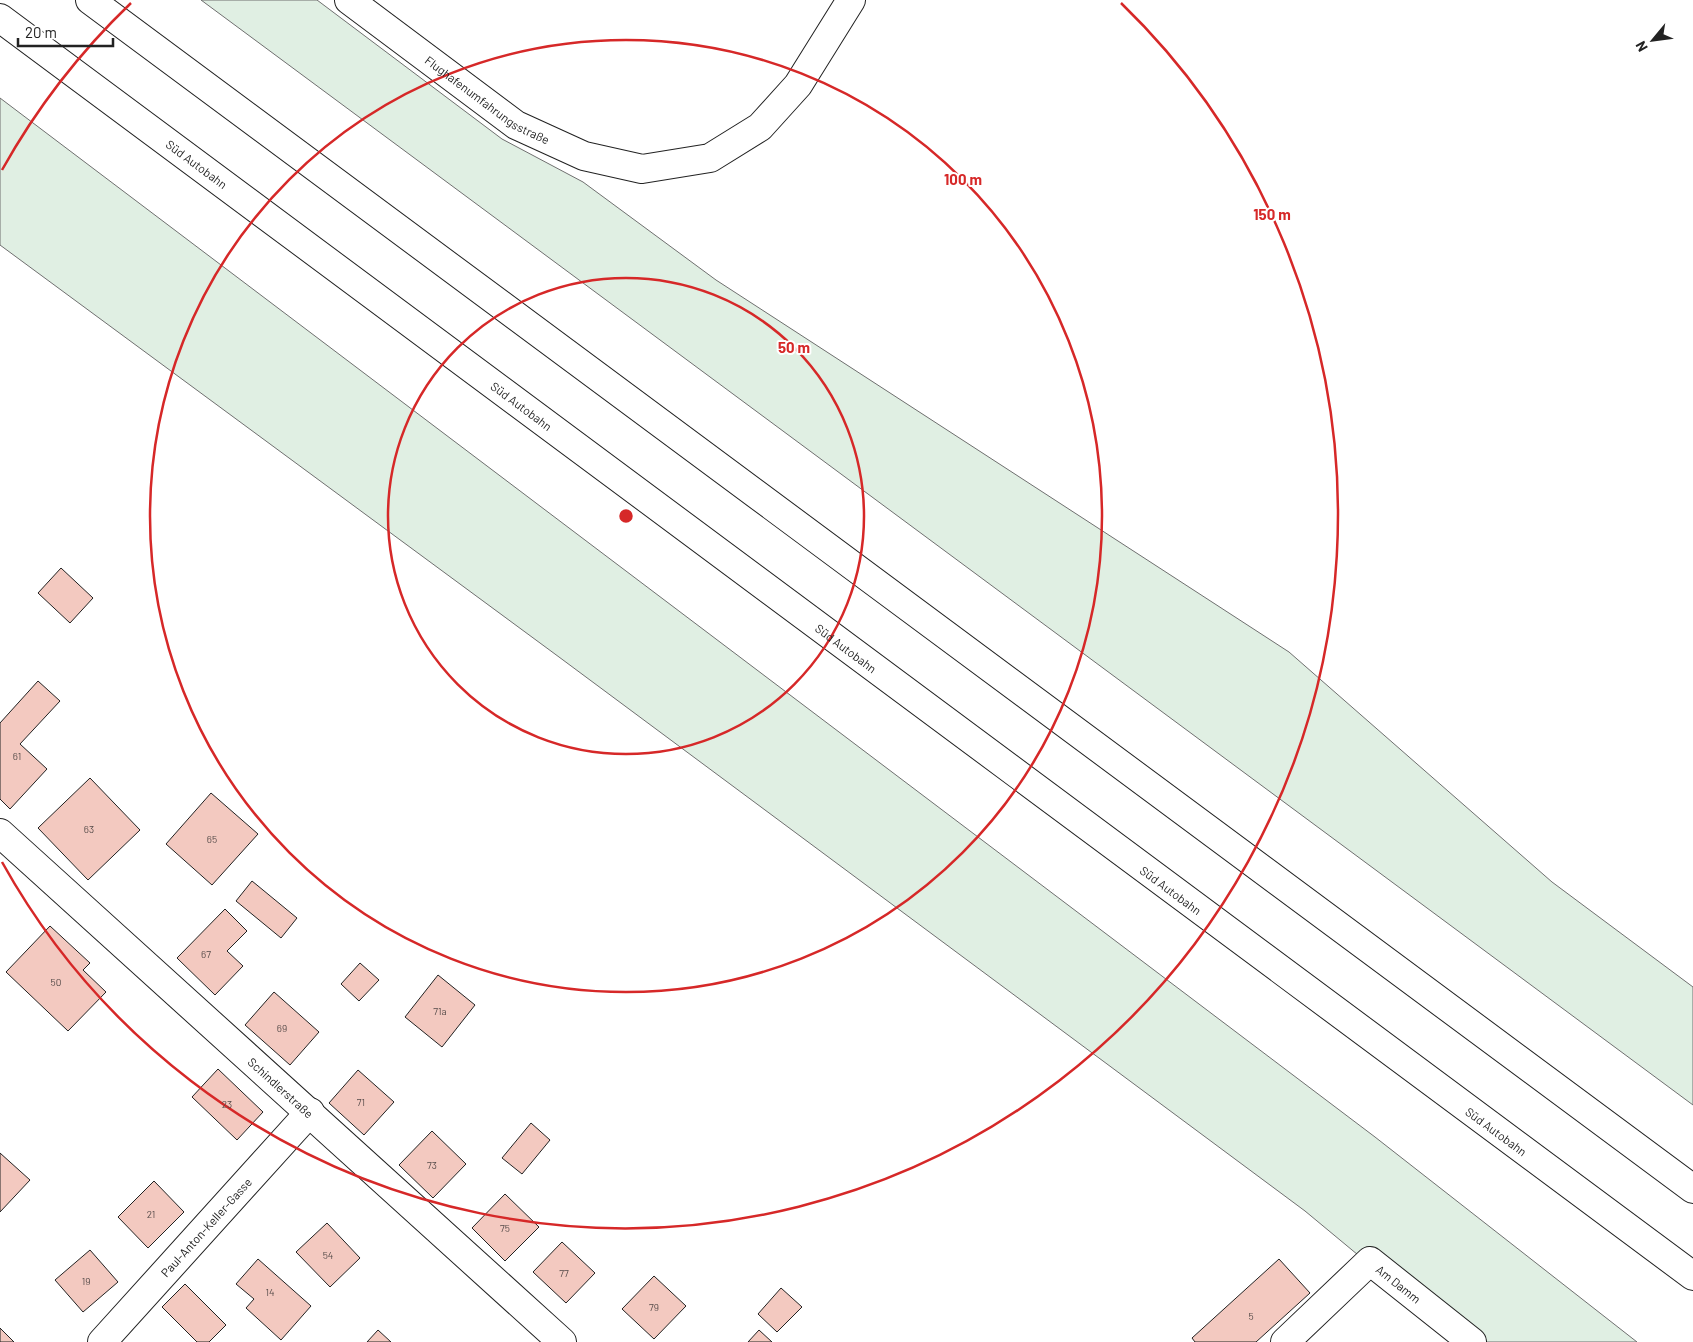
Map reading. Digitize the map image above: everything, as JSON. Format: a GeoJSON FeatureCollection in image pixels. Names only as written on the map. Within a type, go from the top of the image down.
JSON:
{"type":"FeatureCollection","features":[{"type":"Feature","properties":{"kind":"main road"},"geometry":{"type":"LineString","coordinates":[[90,0],[1693,1189]]}},
{"type":"Feature","properties":{"kind":"main road","name":"Flughafenumfahrungsstraße"},"geometry":{"type":"LineString","coordinates":[[349,0],[516,125],[584,156],[642,169],[710,158],[760,127],[798,85],[851,0]]}},
{"type":"Feature","properties":{"kind":"main road","name":"Süd Autobahn"},"geometry":{"type":"LineString","coordinates":[[0,18],[1410,1068],[1693,1276]]}},
{"type":"Feature","properties":{"kind":"main road","name":"Schindlerstraße"},"geometry":{"type":"LineString","coordinates":[[0,834],[310,1112],[562,1342]]}},
{"type":"Feature","properties":{"kind":"main road","name":"Paul-Anton-Keller-Gasse"},"geometry":{"type":"LineString","coordinates":[[102,1342],[310,1112]]}},
{"type":"Feature","properties":{"kind":"main road","name":"Am Damm"},"geometry":{"type":"LineString","coordinates":[[1285,1342],[1370,1261],[1472,1342]]}},
{"type":"Feature","properties":{"kind":"green space"},"geometry":{"type":"Polygon","coordinates":[[[201,0],[317,0],[502,139],[583,182],[716,280],[1289,652],[1552,882],[1693,987],[1693,1105],[201,0]]]}},
{"type":"Feature","properties":{"kind":"green space"},"geometry":{"type":"Polygon","coordinates":[[[0,98],[1375,1137],[1637,1342],[1463,1342],[1305,1211],[0,245],[0,98]]]}},
{"type":"Feature","properties":{"kind":"building"},"geometry":{"type":"Polygon","coordinates":[[[61,568],[93,598],[70,623],[38,593],[61,568]]]}},
{"type":"Feature","properties":{"kind":"building"},"geometry":{"type":"Polygon","coordinates":[[[38,681],[60,701],[20,744],[47,769],[10,809],[0,799],[0,723],[38,681]]]}},
{"type":"Feature","properties":{"kind":"building"},"geometry":{"type":"Polygon","coordinates":[[[90,778],[140,830],[88,880],[38,828],[90,778]]]}},
{"type":"Feature","properties":{"kind":"building"},"geometry":{"type":"Polygon","coordinates":[[[211,793],[258,834],[212,885],[166,844],[211,793]]]}},
{"type":"Feature","properties":{"kind":"building"},"geometry":{"type":"Polygon","coordinates":[[[252,881],[297,918],[281,938],[236,901],[252,881]]]}},
{"type":"Feature","properties":{"kind":"building"},"geometry":{"type":"Polygon","coordinates":[[[225,909],[247,931],[227,951],[243,966],[215,995],[177,958],[225,909]]]}},
{"type":"Feature","properties":{"kind":"building"},"geometry":{"type":"Polygon","coordinates":[[[50,926],[90,963],[83,970],[106,992],[68,1031],[6,972],[50,926]]]}},
{"type":"Feature","properties":{"kind":"building"},"geometry":{"type":"Polygon","coordinates":[[[360,963],[379,980],[359,1001],[341,984],[360,963]]]}},
{"type":"Feature","properties":{"kind":"building"},"geometry":{"type":"Polygon","coordinates":[[[438,975],[475,1005],[442,1047],[405,1017],[438,975]]]}},
{"type":"Feature","properties":{"kind":"building"},"geometry":{"type":"Polygon","coordinates":[[[274,992],[319,1032],[290,1065],[245,1025],[274,992]]]}},
{"type":"Feature","properties":{"kind":"building"},"geometry":{"type":"Polygon","coordinates":[[[218,1069],[263,1112],[237,1140],[192,1097],[218,1069]]]}},
{"type":"Feature","properties":{"kind":"building"},"geometry":{"type":"Polygon","coordinates":[[[358,1070],[394,1102],[364,1135],[329,1103],[358,1070]]]}},
{"type":"Feature","properties":{"kind":"building"},"geometry":{"type":"Polygon","coordinates":[[[531,1123],[550,1140],[522,1174],[502,1158],[531,1123]]]}},
{"type":"Feature","properties":{"kind":"building"},"geometry":{"type":"Polygon","coordinates":[[[432,1131],[466,1164],[433,1198],[399,1165],[432,1131]]]}},
{"type":"Feature","properties":{"kind":"building"},"geometry":{"type":"Polygon","coordinates":[[[0,1153],[30,1180],[0,1212],[0,1153]]]}},
{"type":"Feature","properties":{"kind":"building"},"geometry":{"type":"Polygon","coordinates":[[[154,1181],[184,1212],[148,1248],[118,1217],[154,1181]]]}},
{"type":"Feature","properties":{"kind":"building"},"geometry":{"type":"Polygon","coordinates":[[[505,1194],[539,1227],[505,1261],[472,1228],[505,1194]]]}},
{"type":"Feature","properties":{"kind":"building"},"geometry":{"type":"Polygon","coordinates":[[[327,1223],[360,1258],[330,1287],[296,1252],[327,1223]]]}},
{"type":"Feature","properties":{"kind":"building"},"geometry":{"type":"Polygon","coordinates":[[[562,1242],[595,1273],[566,1303],[533,1272],[562,1242]]]}},
{"type":"Feature","properties":{"kind":"building"},"geometry":{"type":"Polygon","coordinates":[[[90,1250],[118,1282],[83,1312],[55,1280],[90,1250]]]}},
{"type":"Feature","properties":{"kind":"building"},"geometry":{"type":"Polygon","coordinates":[[[258,1259],[311,1306],[281,1340],[246,1308],[254,1299],[236,1284],[258,1259]]]}},
{"type":"Feature","properties":{"kind":"building"},"geometry":{"type":"Polygon","coordinates":[[[1279,1259],[1310,1293],[1256,1342],[1195,1342],[1192,1338],[1279,1259]]]}},
{"type":"Feature","properties":{"kind":"building"},"geometry":{"type":"Polygon","coordinates":[[[654,1276],[686,1306],[654,1339],[622,1309],[654,1276]]]}},
{"type":"Feature","properties":{"kind":"building"},"geometry":{"type":"Polygon","coordinates":[[[185,1284],[226,1325],[209,1342],[197,1342],[162,1307],[185,1284]]]}},
{"type":"Feature","properties":{"kind":"building"},"geometry":{"type":"Polygon","coordinates":[[[781,1288],[802,1307],[777,1332],[758,1314],[781,1288]]]}},
{"type":"Feature","properties":{"kind":"building"},"geometry":{"type":"Polygon","coordinates":[[[0,1328],[14,1342],[0,1342],[0,1328]]]}},
{"type":"Feature","properties":{"kind":"building"},"geometry":{"type":"Polygon","coordinates":[[[378,1330],[391,1342],[367,1342],[378,1330]]]}},
{"type":"Feature","properties":{"kind":"building"},"geometry":{"type":"Polygon","coordinates":[[[759,1330],[772,1342],[748,1342],[759,1330]]]}}]}
